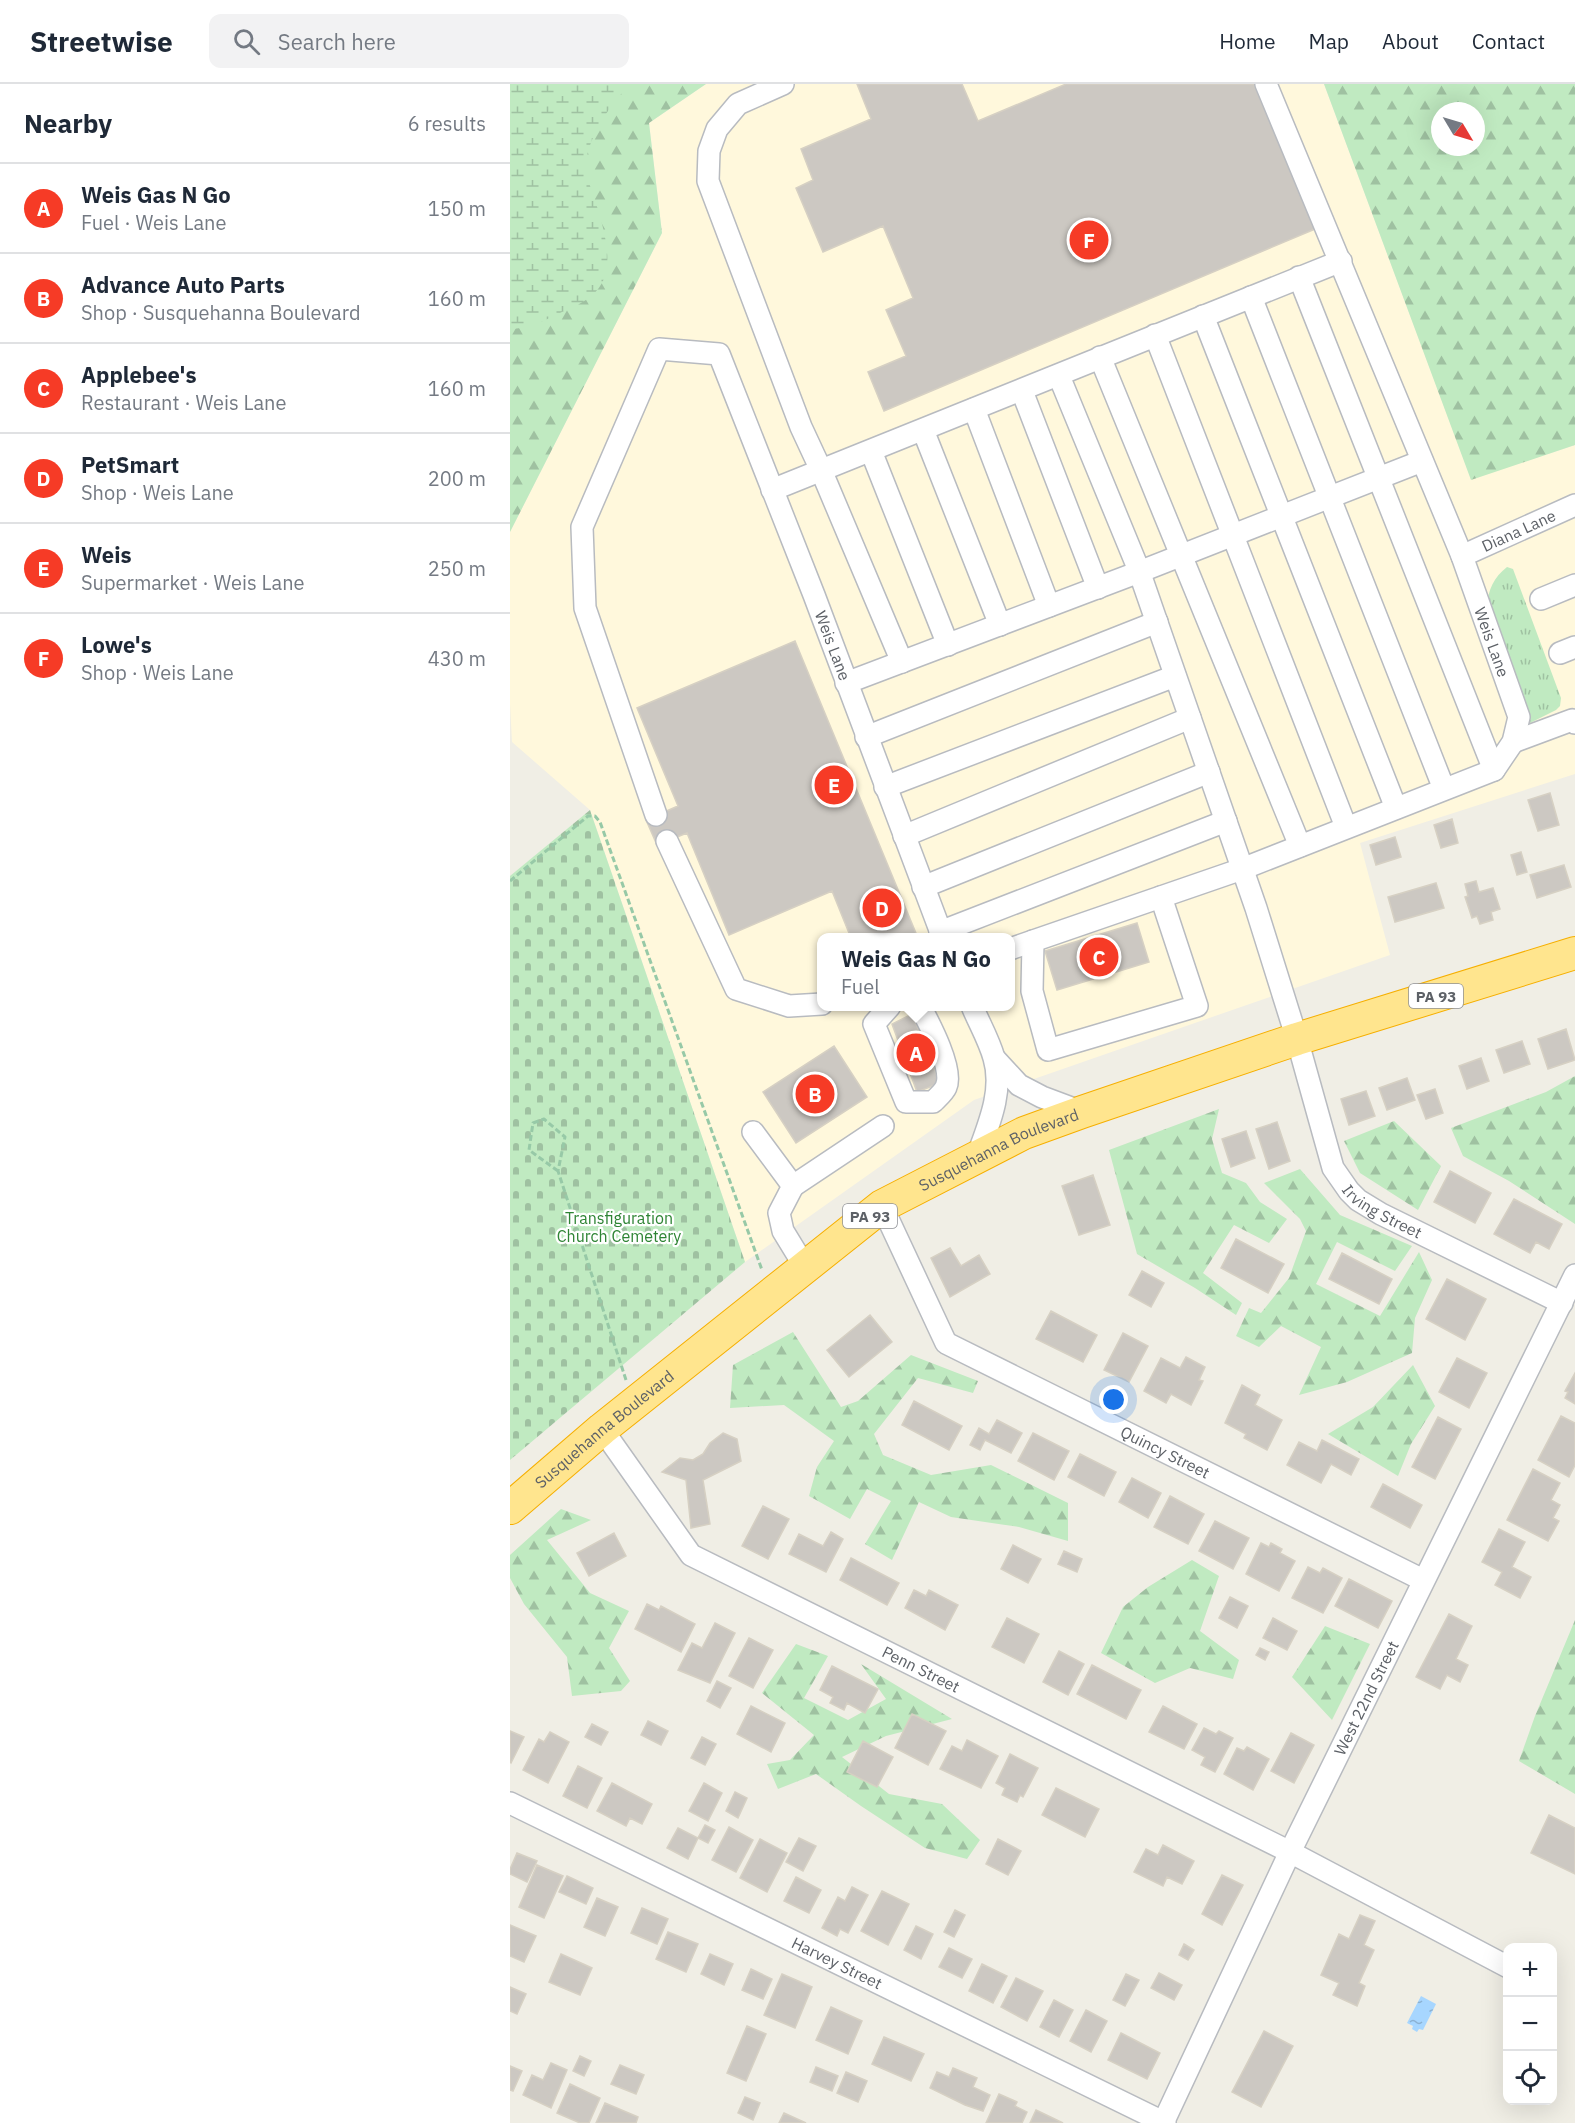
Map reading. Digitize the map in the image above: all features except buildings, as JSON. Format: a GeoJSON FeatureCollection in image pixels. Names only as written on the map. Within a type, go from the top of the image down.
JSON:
{"type":"FeatureCollection","features":[{"type":"Feature","properties":{"kind":"highway","name":"Susquehanna Boulevard"},"geometry":{"type":"LineString","coordinates":[[510,1508],[634,1403],[882,1206],[1024,1133],[1297,1039],[1575,953]]}},
{"type":"Feature","properties":{"kind":"street"},"geometry":{"type":"LineString","coordinates":[[783,84],[738,104],[717,129],[709,151],[708,182],[801,427],[822,470],[902,662]]}},
{"type":"Feature","properties":{"kind":"street","name":"Weis Lane"},"geometry":{"type":"LineString","coordinates":[[1266,84],[1461,556],[1519,717],[1513,742],[1494,770]]}},
{"type":"Feature","properties":{"kind":"street"},"geometry":{"type":"LineString","coordinates":[[772,490],[1341,261]]}},
{"type":"Feature","properties":{"kind":"street"},"geometry":{"type":"LineString","coordinates":[[1015,948],[1242,869],[1494,770],[1299,277]]}},
{"type":"Feature","properties":{"kind":"street"},"geometry":{"type":"LineString","coordinates":[[1251,297],[1444,789]]}},
{"type":"Feature","properties":{"kind":"street"},"geometry":{"type":"LineString","coordinates":[[1203,316],[1396,808]]}},
{"type":"Feature","properties":{"kind":"street"},"geometry":{"type":"LineString","coordinates":[[1155,335],[1346,827]]}},
{"type":"Feature","properties":{"kind":"street","name":"Weis Lane"},"geometry":{"type":"LineString","coordinates":[[656,815],[585,608],[582,527],[659,349],[719,354],[940,933]]}},
{"type":"Feature","properties":{"kind":"street"},"geometry":{"type":"LineString","coordinates":[[1100,357],[1300,846]]}},
{"type":"Feature","properties":{"kind":"street"},"geometry":{"type":"LineString","coordinates":[[1059,376],[1157,622],[1256,908],[1297,1039]]}},
{"type":"Feature","properties":{"kind":"street"},"geometry":{"type":"LineString","coordinates":[[1022,391],[1098,588]]}},
{"type":"Feature","properties":{"kind":"street"},"geometry":{"type":"LineString","coordinates":[[974,410],[1049,606]]}},
{"type":"Feature","properties":{"kind":"street"},"geometry":{"type":"LineString","coordinates":[[923,430],[1000,625]]}},
{"type":"Feature","properties":{"kind":"street"},"geometry":{"type":"LineString","coordinates":[[871,451],[948,645]]}},
{"type":"Feature","properties":{"kind":"street"},"geometry":{"type":"LineString","coordinates":[[846,683],[1098,588],[1422,461]]}},
{"type":"Feature","properties":{"kind":"street","name":"Diana Lane"},"geometry":{"type":"LineString","coordinates":[[1461,556],[1575,505]]}},
{"type":"Feature","properties":{"kind":"street"},"geometry":{"type":"LineString","coordinates":[[1541,599],[1575,585]]}},
{"type":"Feature","properties":{"kind":"street"},"geometry":{"type":"LineString","coordinates":[[866,737],[1157,622]]}},
{"type":"Feature","properties":{"kind":"street"},"geometry":{"type":"LineString","coordinates":[[885,787],[1175,676]]}},
{"type":"Feature","properties":{"kind":"street"},"geometry":{"type":"LineString","coordinates":[[904,836],[1190,717]]}},
{"type":"Feature","properties":{"kind":"street"},"geometry":{"type":"LineString","coordinates":[[1513,742],[1574,720]]}},
{"type":"Feature","properties":{"kind":"street"},"geometry":{"type":"LineString","coordinates":[[923,887],[1209,772]]}},
{"type":"Feature","properties":{"kind":"street"},"geometry":{"type":"LineString","coordinates":[[946,933],[1226,821]]}},
{"type":"Feature","properties":{"kind":"street"},"geometry":{"type":"LineString","coordinates":[[667,841],[736,989],[789,1006],[817,1004]]}},
{"type":"Feature","properties":{"kind":"street"},"geometry":{"type":"LineString","coordinates":[[1033,941],[1032,991],[1048,1050],[1197,1006],[1161,897]]}},
{"type":"Feature","properties":{"kind":"street"},"geometry":{"type":"LineString","coordinates":[[886,1011],[874,1024],[906,1102],[933,1102],[946,1087],[947,1072],[931,1027],[923,1011]]}},
{"type":"Feature","properties":{"kind":"street"},"geometry":{"type":"LineString","coordinates":[[974,1011],[995,1059],[997,1086],[995,1105],[977,1157]]}},
{"type":"Feature","properties":{"kind":"street","name":"Irving Street"},"geometry":{"type":"LineString","coordinates":[[1297,1039],[1328,1155],[1333,1168],[1348,1191],[1381,1214],[1562,1303]]}},
{"type":"Feature","properties":{"kind":"street"},"geometry":{"type":"LineString","coordinates":[[995,1059],[1019,1084],[1042,1097],[1082,1112]]}},
{"type":"Feature","properties":{"kind":"street"},"geometry":{"type":"LineString","coordinates":[[805,1267],[783,1232],[779,1213],[793,1186],[883,1126]]}},
{"type":"Feature","properties":{"kind":"street"},"geometry":{"type":"LineString","coordinates":[[753,1132],[793,1186]]}},
{"type":"Feature","properties":{"kind":"street","name":"Quincy Street"},"geometry":{"type":"LineString","coordinates":[[882,1206],[946,1343],[1423,1580]]}},
{"type":"Feature","properties":{"kind":"street","name":"West 22nd Street"},"geometry":{"type":"LineString","coordinates":[[1164,2123],[1290,1852],[1575,1275]]}},
{"type":"Feature","properties":{"kind":"street","name":"Penn Street"},"geometry":{"type":"LineString","coordinates":[[602,1429],[691,1555],[1290,1852],[1503,1964]]}},
{"type":"Feature","properties":{"kind":"street","name":"Harvey Street"},"geometry":{"type":"LineString","coordinates":[[510,1803],[1164,2123]]}},
{"type":"Feature","properties":{"kind":"path"},"geometry":{"type":"LineString","coordinates":[[510,881],[588,816],[595,816],[600,822],[771,1294]]}},
{"type":"Feature","properties":{"kind":"path"},"geometry":{"type":"LineString","coordinates":[[558,1171],[529,1150],[533,1123],[544,1119],[565,1137],[558,1171],[634,1403]]}},
{"type":"Feature","properties":{"kind":"shaded area"},"geometry":{"type":"Polygon","coordinates":[[[706,84],[1324,84],[1471,479],[1575,445],[1575,774],[1360,843],[1390,955],[974,1100],[745,1262],[590,810],[512,742],[510,532],[662,233],[649,123],[706,84]]]}},
{"type":"Feature","properties":{"kind":"green space"},"geometry":{"type":"Polygon","coordinates":[[[510,84],[706,84],[649,123],[662,233],[510,532],[510,84]]]}},
{"type":"Feature","properties":{"kind":"green space"},"geometry":{"type":"Polygon","coordinates":[[[510,84],[630,84],[614,102],[600,124],[586,159],[585,171],[599,211],[606,243],[606,271],[602,283],[590,297],[574,307],[537,324],[510,329],[510,84]]]}},
{"type":"Feature","properties":{"kind":"green space"},"geometry":{"type":"Polygon","coordinates":[[[1324,84],[1575,84],[1575,445],[1471,480],[1324,84]]]}},
{"type":"Feature","properties":{"kind":"green space"},"geometry":{"type":"Polygon","coordinates":[[[1507,567],[1513,569],[1561,698],[1560,706],[1556,710],[1530,723],[1529,713],[1487,606],[1493,584],[1507,567]]]}},
{"type":"Feature","properties":{"kind":"green space","name":"Transfiguration Church Cemetery"},"geometry":{"type":"Polygon","coordinates":[[[590,810],[745,1262],[510,1460],[510,876],[590,810]]]}},
{"type":"Feature","properties":{"kind":"green space"},"geometry":{"type":"Polygon","coordinates":[[[1575,1076],[1575,1224],[1509,1181],[1463,1156],[1451,1128],[1546,1092],[1575,1076]]]}},
{"type":"Feature","properties":{"kind":"green space"},"geometry":{"type":"Polygon","coordinates":[[[1219,1109],[1212,1139],[1222,1173],[1246,1183],[1260,1202],[1287,1219],[1269,1243],[1234,1225],[1203,1273],[1242,1303],[1236,1315],[1137,1254],[1109,1150],[1219,1109]]]}},
{"type":"Feature","properties":{"kind":"green space"},"geometry":{"type":"Polygon","coordinates":[[[1394,1121],[1441,1166],[1418,1210],[1360,1173],[1344,1141],[1394,1121]]]}},
{"type":"Feature","properties":{"kind":"green space"},"geometry":{"type":"Polygon","coordinates":[[[1300,1169],[1340,1215],[1412,1246],[1395,1271],[1337,1242],[1316,1284],[1380,1316],[1419,1252],[1432,1280],[1415,1318],[1412,1353],[1347,1382],[1299,1395],[1321,1347],[1281,1326],[1259,1347],[1236,1336],[1249,1308],[1261,1313],[1289,1278],[1306,1231],[1300,1219],[1264,1183],[1300,1169]]]}},
{"type":"Feature","properties":{"kind":"green space"},"geometry":{"type":"Polygon","coordinates":[[[793,1332],[841,1407],[858,1401],[911,1355],[978,1381],[973,1393],[918,1378],[874,1434],[883,1455],[931,1475],[991,1465],[1068,1503],[1068,1541],[1019,1527],[951,1517],[919,1502],[892,1560],[865,1544],[891,1501],[867,1489],[850,1519],[809,1496],[817,1467],[834,1441],[784,1405],[730,1408],[733,1365],[793,1332]]]}},
{"type":"Feature","properties":{"kind":"green space"},"geometry":{"type":"Polygon","coordinates":[[[1413,1365],[1435,1406],[1411,1444],[1398,1476],[1328,1434],[1373,1407],[1413,1365]]]}},
{"type":"Feature","properties":{"kind":"green space"},"geometry":{"type":"Polygon","coordinates":[[[561,1509],[591,1520],[547,1540],[590,1593],[629,1611],[609,1648],[630,1681],[621,1691],[572,1696],[567,1657],[524,1604],[510,1578],[510,1555],[561,1509]]]}},
{"type":"Feature","properties":{"kind":"green space"},"geometry":{"type":"Polygon","coordinates":[[[1192,1560],[1219,1576],[1200,1631],[1239,1660],[1233,1679],[1190,1668],[1155,1683],[1101,1653],[1123,1607],[1148,1587],[1192,1560]]]}},
{"type":"Feature","properties":{"kind":"green space"},"geometry":{"type":"Polygon","coordinates":[[[1575,1620],[1575,1794],[1519,1761],[1575,1620]]]}},
{"type":"Feature","properties":{"kind":"green space"},"geometry":{"type":"Polygon","coordinates":[[[1325,1626],[1370,1644],[1332,1720],[1292,1677],[1325,1626]]]}},
{"type":"Feature","properties":{"kind":"green space"},"geometry":{"type":"Polygon","coordinates":[[[796,1644],[828,1656],[804,1698],[848,1720],[886,1699],[861,1664],[952,1719],[886,1736],[842,1757],[889,1794],[942,1804],[980,1840],[967,1859],[925,1848],[816,1774],[778,1789],[767,1764],[790,1760],[814,1735],[762,1693],[796,1644]]]}},
{"type":"Feature","properties":{"kind":"water"},"geometry":{"type":"Polygon","coordinates":[[[1421,1996],[1436,2004],[1423,2030],[1419,2029],[1417,2032],[1407,2023],[1421,1996]]]}},
{"type":"Feature","properties":{"kind":"place","name":"Lowe's"},"geometry":{"type":"Point","coordinates":[1089,240]}},
{"type":"Feature","properties":{"kind":"place","name":"Weis"},"geometry":{"type":"Point","coordinates":[834,785]}},
{"type":"Feature","properties":{"kind":"place","name":"PetSmart"},"geometry":{"type":"Point","coordinates":[882,908]}},
{"type":"Feature","properties":{"kind":"place","name":"Applebee's"},"geometry":{"type":"Point","coordinates":[1099,957]}},
{"type":"Feature","properties":{"kind":"place","name":"Weis Gas N Go"},"geometry":{"type":"Point","coordinates":[916,1053]}},
{"type":"Feature","properties":{"kind":"place","name":"Advance Auto Parts"},"geometry":{"type":"Point","coordinates":[815,1094]}}]}
